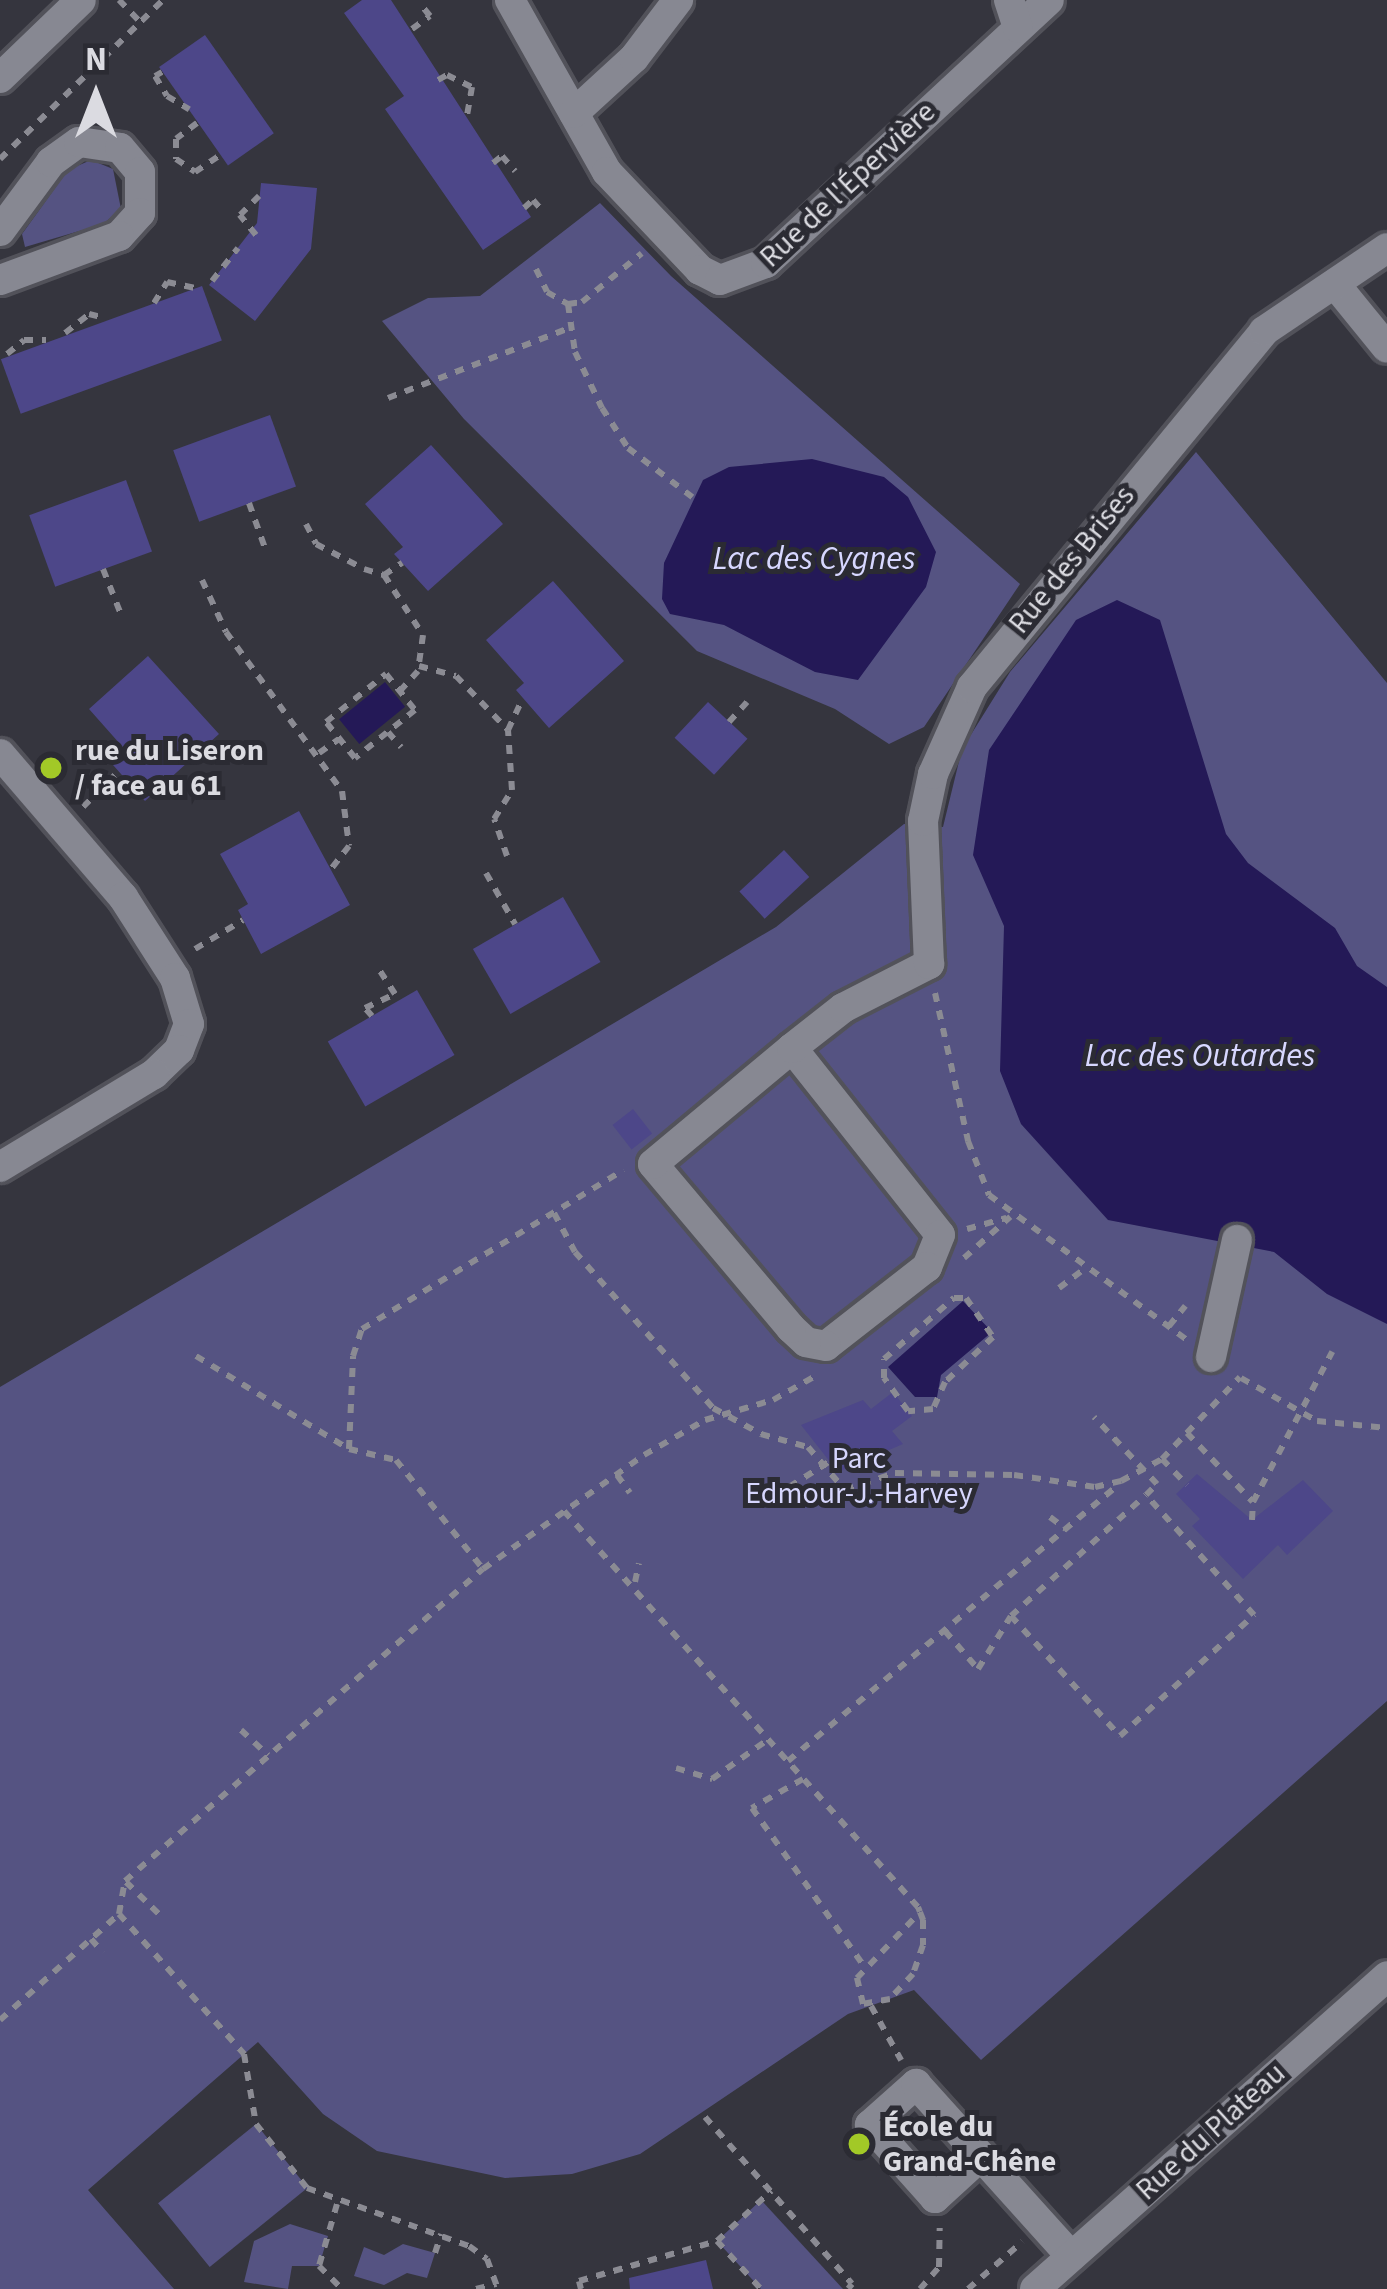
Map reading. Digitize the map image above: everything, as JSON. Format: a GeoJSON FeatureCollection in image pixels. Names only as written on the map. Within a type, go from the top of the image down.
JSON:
{"type":"FeatureCollection","features":[{"type":"Feature","properties":{"kind":"street"},"geometry":{"type":"LineString","coordinates":[[0,78],[81,0]]}},
{"type":"Feature","properties":{"kind":"street","name":"Rue de l'Épervière"},"geometry":{"type":"LineString","coordinates":[[510,0],[607,172],[645,217],[710,277],[732,280],[766,263],[1014,14],[1049,0]]}},
{"type":"Feature","properties":{"kind":"street"},"geometry":{"type":"LineString","coordinates":[[574,113],[634,58],[678,0]]}},
{"type":"Feature","properties":{"kind":"street"},"geometry":{"type":"LineString","coordinates":[[0,232],[51,162],[79,142],[120,148],[140,172],[140,213],[119,236],[0,280]]}},
{"type":"Feature","properties":{"kind":"street","name":"Rue des Brises"},"geometry":{"type":"LineString","coordinates":[[929,964],[923,821],[932,774],[964,700],[1080,548],[1264,331],[1387,248]]}},
{"type":"Feature","properties":{"kind":"street"},"geometry":{"type":"LineString","coordinates":[[1335,284],[1387,348]]}},
{"type":"Feature","properties":{"kind":"street"},"geometry":{"type":"LineString","coordinates":[[0,754],[64,825],[168,964],[188,1012],[179,1050],[154,1074],[0,1167]]}},
{"type":"Feature","properties":{"kind":"street"},"geometry":{"type":"LineString","coordinates":[[792,1048],[940,1235],[928,1267],[826,1346],[806,1342],[653,1164],[792,1048],[854,1002],[929,964]]}},
{"type":"Feature","properties":{"kind":"street"},"geometry":{"type":"LineString","coordinates":[[1211,1357],[1237,1240]]}},
{"type":"Feature","properties":{"kind":"street","name":"Rue du Plateau"},"geometry":{"type":"LineString","coordinates":[[1035,2289],[1387,1976]]}},
{"type":"Feature","properties":{"kind":"street"},"geometry":{"type":"LineString","coordinates":[[980,2157],[935,2198],[870,2125],[916,2084],[1071,2256]]}},
{"type":"Feature","properties":{"kind":"path"},"geometry":{"type":"LineString","coordinates":[[119,0],[140,22]]}},
{"type":"Feature","properties":{"kind":"path"},"geometry":{"type":"LineString","coordinates":[[0,159],[163,0]]}},
{"type":"Feature","properties":{"kind":"path"},"geometry":{"type":"LineString","coordinates":[[412,28],[430,16],[422,6]]}},
{"type":"Feature","properties":{"kind":"path"},"geometry":{"type":"LineString","coordinates":[[162,72],[155,76],[166,96],[189,109]]}},
{"type":"Feature","properties":{"kind":"path"},"geometry":{"type":"LineString","coordinates":[[438,80],[447,75],[472,87],[466,121]]}},
{"type":"Feature","properties":{"kind":"path"},"geometry":{"type":"LineString","coordinates":[[197,123],[176,139],[176,159],[195,172],[220,155]]}},
{"type":"Feature","properties":{"kind":"path"},"geometry":{"type":"LineString","coordinates":[[493,163],[502,156],[515,171]]}},
{"type":"Feature","properties":{"kind":"path"},"geometry":{"type":"LineString","coordinates":[[256,235],[240,215],[260,196]]}},
{"type":"Feature","properties":{"kind":"path"},"geometry":{"type":"LineString","coordinates":[[524,208],[533,200],[540,208]]}},
{"type":"Feature","properties":{"kind":"path"},"geometry":{"type":"LineString","coordinates":[[212,281],[238,248]]}},
{"type":"Feature","properties":{"kind":"path"},"geometry":{"type":"LineString","coordinates":[[536,269],[547,292],[568,304],[582,302],[645,250]]}},
{"type":"Feature","properties":{"kind":"path"},"geometry":{"type":"LineString","coordinates":[[154,303],[167,282],[196,288]]}},
{"type":"Feature","properties":{"kind":"path"},"geometry":{"type":"LineString","coordinates":[[568,304],[569,328],[628,448],[692,497]]}},
{"type":"Feature","properties":{"kind":"path"},"geometry":{"type":"LineString","coordinates":[[65,333],[89,314],[105,318]]}},
{"type":"Feature","properties":{"kind":"path"},"geometry":{"type":"LineString","coordinates":[[388,398],[569,328]]}},
{"type":"Feature","properties":{"kind":"path"},"geometry":{"type":"LineString","coordinates":[[8,354],[24,340],[46,340]]}},
{"type":"Feature","properties":{"kind":"path"},"geometry":{"type":"LineString","coordinates":[[249,503],[266,551]]}},
{"type":"Feature","properties":{"kind":"path"},"geometry":{"type":"LineString","coordinates":[[306,524],[316,544],[384,575],[421,627],[418,666],[400,691]]}},
{"type":"Feature","properties":{"kind":"path"},"geometry":{"type":"LineString","coordinates":[[384,575],[402,563]]}},
{"type":"Feature","properties":{"kind":"path"},"geometry":{"type":"LineString","coordinates":[[103,569],[122,617]]}},
{"type":"Feature","properties":{"kind":"path"},"geometry":{"type":"LineString","coordinates":[[202,580],[226,632],[320,753],[349,821],[345,860],[331,869]]}},
{"type":"Feature","properties":{"kind":"path"},"geometry":{"type":"LineString","coordinates":[[418,666],[456,676],[508,730]]}},
{"type":"Feature","properties":{"kind":"path"},"geometry":{"type":"LineString","coordinates":[[386,674],[416,710],[388,731],[355,758],[326,722],[386,674]]}},
{"type":"Feature","properties":{"kind":"path"},"geometry":{"type":"LineString","coordinates":[[506,856],[494,819],[514,778],[508,730],[523,698]]}},
{"type":"Feature","properties":{"kind":"path"},"geometry":{"type":"LineString","coordinates":[[730,722],[747,702]]}},
{"type":"Feature","properties":{"kind":"path"},"geometry":{"type":"LineString","coordinates":[[388,731],[401,747]]}},
{"type":"Feature","properties":{"kind":"path"},"geometry":{"type":"LineString","coordinates":[[320,753],[339,739]]}},
{"type":"Feature","properties":{"kind":"path"},"geometry":{"type":"LineString","coordinates":[[64,825],[119,771]]}},
{"type":"Feature","properties":{"kind":"path"},"geometry":{"type":"LineString","coordinates":[[486,873],[515,924]]}},
{"type":"Feature","properties":{"kind":"path"},"geometry":{"type":"LineString","coordinates":[[168,964],[243,920]]}},
{"type":"Feature","properties":{"kind":"path"},"geometry":{"type":"LineString","coordinates":[[929,964],[968,1142],[989,1195],[1010,1217],[1301,1414],[1387,1428]]}},
{"type":"Feature","properties":{"kind":"path"},"geometry":{"type":"LineString","coordinates":[[372,1016],[365,1008],[395,994],[379,969]]}},
{"type":"Feature","properties":{"kind":"path"},"geometry":{"type":"LineString","coordinates":[[350,1449],[353,1356],[374,1318],[554,1214],[640,1155],[653,1164]]}},
{"type":"Feature","properties":{"kind":"path"},"geometry":{"type":"LineString","coordinates":[[554,1214],[575,1252],[680,1376],[761,1434],[796,1440],[854,1490],[895,1473],[1014,1475],[1095,1487],[1121,1481],[1146,1472],[1162,1459],[1240,1377]]}},
{"type":"Feature","properties":{"kind":"path"},"geometry":{"type":"LineString","coordinates":[[957,1232],[1010,1217]]}},
{"type":"Feature","properties":{"kind":"path"},"geometry":{"type":"LineString","coordinates":[[959,1263],[1010,1217]]}},
{"type":"Feature","properties":{"kind":"path"},"geometry":{"type":"LineString","coordinates":[[1059,1288],[1084,1269]]}},
{"type":"Feature","properties":{"kind":"path"},"geometry":{"type":"LineString","coordinates":[[954,1298],[966,1298],[992,1330],[989,1343],[945,1382],[933,1409],[908,1411],[903,1403],[884,1378],[886,1353],[954,1298]]}},
{"type":"Feature","properties":{"kind":"path"},"geometry":{"type":"LineString","coordinates":[[1168,1327],[1185,1306]]}},
{"type":"Feature","properties":{"kind":"path"},"geometry":{"type":"LineString","coordinates":[[1252,1520],[1253,1502],[1333,1352]]}},
{"type":"Feature","properties":{"kind":"path"},"geometry":{"type":"LineString","coordinates":[[196,1356],[350,1449],[396,1460],[483,1569]]}},
{"type":"Feature","properties":{"kind":"path"},"geometry":{"type":"LineString","coordinates":[[0,2020],[119,1914],[125,1881],[483,1569],[616,1475],[725,1411],[773,1400],[829,1368]]}},
{"type":"Feature","properties":{"kind":"path"},"geometry":{"type":"LineString","coordinates":[[945,1631],[978,1669],[1011,1616],[1157,1484],[1094,1417]]}},
{"type":"Feature","properties":{"kind":"path"},"geometry":{"type":"LineString","coordinates":[[1187,1433],[1253,1502]]}},
{"type":"Feature","properties":{"kind":"path"},"geometry":{"type":"LineString","coordinates":[[759,1506],[835,1458]]}},
{"type":"Feature","properties":{"kind":"path"},"geometry":{"type":"LineString","coordinates":[[1162,1459],[1186,1485]]}},
{"type":"Feature","properties":{"kind":"path"},"geometry":{"type":"LineString","coordinates":[[616,1475],[630,1493]]}},
{"type":"Feature","properties":{"kind":"path"},"geometry":{"type":"LineString","coordinates":[[788,1761],[1121,1481]]}},
{"type":"Feature","properties":{"kind":"path"},"geometry":{"type":"LineString","coordinates":[[1011,1616],[1120,1736],[1254,1615],[1146,1495]]}},
{"type":"Feature","properties":{"kind":"path"},"geometry":{"type":"LineString","coordinates":[[564,1511],[634,1582],[920,1912],[923,1945],[914,1975],[871,2006]]}},
{"type":"Feature","properties":{"kind":"path"},"geometry":{"type":"LineString","coordinates":[[1050,1517],[1067,1529]]}},
{"type":"Feature","properties":{"kind":"path"},"geometry":{"type":"LineString","coordinates":[[634,1582],[639,1564]]}},
{"type":"Feature","properties":{"kind":"path"},"geometry":{"type":"LineString","coordinates":[[241,1730],[268,1755]]}},
{"type":"Feature","properties":{"kind":"path"},"geometry":{"type":"LineString","coordinates":[[676,1768],[712,1779],[769,1739]]}},
{"type":"Feature","properties":{"kind":"path"},"geometry":{"type":"LineString","coordinates":[[802,1779],[752,1808],[827,1924],[865,1966]]}},
{"type":"Feature","properties":{"kind":"path"},"geometry":{"type":"LineString","coordinates":[[125,1881],[162,1917]]}},
{"type":"Feature","properties":{"kind":"path"},"geometry":{"type":"LineString","coordinates":[[916,2084],[871,2006],[855,1992],[865,1966],[920,1912]]}},
{"type":"Feature","properties":{"kind":"path"},"geometry":{"type":"LineString","coordinates":[[119,1914],[244,2054],[256,2124],[307,2188],[337,2204],[442,2233],[487,2259],[497,2287],[476,2289]]}},
{"type":"Feature","properties":{"kind":"path"},"geometry":{"type":"LineString","coordinates":[[91,1939],[103,1953]]}},
{"type":"Feature","properties":{"kind":"path"},"geometry":{"type":"LineString","coordinates":[[705,2117],[852,2284],[848,2289]]}},
{"type":"Feature","properties":{"kind":"path"},"geometry":{"type":"LineString","coordinates":[[581,2289],[579,2281],[717,2241],[771,2191]]}},
{"type":"Feature","properties":{"kind":"path"},"geometry":{"type":"LineString","coordinates":[[337,2204],[319,2266],[342,2289]]}},
{"type":"Feature","properties":{"kind":"path"},"geometry":{"type":"LineString","coordinates":[[920,2289],[939,2267],[940,2220]]}},
{"type":"Feature","properties":{"kind":"path"},"geometry":{"type":"LineString","coordinates":[[435,2253],[442,2233]]}},
{"type":"Feature","properties":{"kind":"path"},"geometry":{"type":"LineString","coordinates":[[968,2289],[1029,2235]]}},
{"type":"Feature","properties":{"kind":"path"},"geometry":{"type":"LineString","coordinates":[[717,2241],[761,2289]]}},
{"type":"Feature","properties":{"kind":"green space"},"geometry":{"type":"Polygon","coordinates":[[[91,160],[113,169],[121,209],[103,224],[25,247],[22,234],[68,170],[91,160]]]}},
{"type":"Feature","properties":{"kind":"green space"},"geometry":{"type":"Polygon","coordinates":[[[600,203],[671,276],[1020,584],[924,727],[889,744],[835,709],[697,651],[464,419],[382,321],[428,298],[480,296],[600,203]]]}},
{"type":"Feature","properties":{"kind":"green space","name":"Parc Edmour-J.-Harvey"},"geometry":{"type":"Polygon","coordinates":[[[1196,452],[1387,683],[1387,1701],[981,2060],[914,1990],[848,2014],[640,2154],[572,2174],[505,2178],[377,2151],[323,2114],[258,2042],[88,2190],[174,2289],[0,2289],[0,1387],[776,927],[904,824],[943,827],[962,749],[1010,672],[1196,452]]]}},
{"type":"Feature","properties":{"kind":"green space"},"geometry":{"type":"Polygon","coordinates":[[[256,2124],[308,2188],[210,2267],[158,2203],[256,2124]]]}},
{"type":"Feature","properties":{"kind":"green space"},"geometry":{"type":"Polygon","coordinates":[[[761,2200],[843,2289],[761,2289],[717,2241],[761,2200]]]}},
{"type":"Feature","properties":{"kind":"green space"},"geometry":{"type":"Polygon","coordinates":[[[290,2224],[328,2236],[319,2266],[292,2266],[288,2289],[244,2282],[254,2241],[290,2224]]]}},
{"type":"Feature","properties":{"kind":"green space"},"geometry":{"type":"Polygon","coordinates":[[[403,2244],[435,2253],[427,2278],[407,2273],[384,2285],[354,2276],[364,2247],[384,2255],[403,2244]]]}},
{"type":"Feature","properties":{"kind":"water","name":"Lac des Cygnes"},"geometry":{"type":"Polygon","coordinates":[[[812,459],[884,477],[908,497],[936,552],[926,587],[858,680],[815,672],[724,625],[670,614],[662,599],[664,563],[703,480],[729,467],[812,459]]]}},
{"type":"Feature","properties":{"kind":"water","name":"Lac des Outardes"},"geometry":{"type":"Polygon","coordinates":[[[1117,600],[1160,620],[1226,834],[1248,863],[1335,928],[1357,966],[1387,987],[1387,1324],[1327,1294],[1274,1252],[1108,1220],[1021,1124],[1000,1071],[1004,926],[973,855],[989,750],[1076,620],[1117,600]]]}},
{"type":"Feature","properties":{"kind":"water"},"geometry":{"type":"Polygon","coordinates":[[[385,682],[405,707],[359,744],[339,719],[385,682]]]}},
{"type":"Feature","properties":{"kind":"water"},"geometry":{"type":"Polygon","coordinates":[[[963,1301],[992,1332],[941,1375],[937,1397],[915,1397],[888,1367],[963,1301]]]}},
{"type":"Feature","properties":{"kind":"building"},"geometry":{"type":"Polygon","coordinates":[[[362,0],[391,0],[531,217],[483,250],[385,109],[404,96],[344,13],[362,0]]]}},
{"type":"Feature","properties":{"kind":"building"},"geometry":{"type":"Polygon","coordinates":[[[205,35],[274,133],[228,165],[159,67],[205,35]]]}},
{"type":"Feature","properties":{"kind":"building"},"geometry":{"type":"Polygon","coordinates":[[[261,183],[317,188],[311,249],[255,321],[209,285],[257,223],[261,183]]]}},
{"type":"Feature","properties":{"kind":"building"},"geometry":{"type":"Polygon","coordinates":[[[202,286],[222,341],[21,414],[1,359],[202,286]]]}},
{"type":"Feature","properties":{"kind":"building"},"geometry":{"type":"Polygon","coordinates":[[[270,415],[296,486],[199,522],[173,450],[270,415]]]}},
{"type":"Feature","properties":{"kind":"building"},"geometry":{"type":"Polygon","coordinates":[[[431,445],[503,524],[428,591],[394,554],[403,547],[365,504],[431,445]]]}},
{"type":"Feature","properties":{"kind":"building"},"geometry":{"type":"Polygon","coordinates":[[[126,480],[152,551],[55,587],[29,515],[126,480]]]}},
{"type":"Feature","properties":{"kind":"building"},"geometry":{"type":"Polygon","coordinates":[[[553,581],[624,661],[549,728],[516,690],[524,683],[486,640],[553,581]]]}},
{"type":"Feature","properties":{"kind":"building"},"geometry":{"type":"Polygon","coordinates":[[[148,656],[219,734],[145,801],[113,765],[128,753],[89,709],[148,656]]]}},
{"type":"Feature","properties":{"kind":"building"},"geometry":{"type":"Polygon","coordinates":[[[708,702],[747,739],[714,775],[675,738],[708,702]]]}},
{"type":"Feature","properties":{"kind":"building"},"geometry":{"type":"Polygon","coordinates":[[[299,811],[350,905],[261,954],[238,910],[248,904],[220,854],[299,811]]]}},
{"type":"Feature","properties":{"kind":"building"},"geometry":{"type":"Polygon","coordinates":[[[784,850],[809,877],[765,919],[739,892],[784,850]]]}},
{"type":"Feature","properties":{"kind":"building"},"geometry":{"type":"Polygon","coordinates":[[[563,897],[600,962],[510,1014],[473,949],[563,897]]]}},
{"type":"Feature","properties":{"kind":"building"},"geometry":{"type":"Polygon","coordinates":[[[417,990],[454,1055],[365,1106],[328,1042],[417,990]]]}},
{"type":"Feature","properties":{"kind":"building"},"geometry":{"type":"Polygon","coordinates":[[[633,1109],[652,1133],[632,1149],[613,1125],[633,1109]]]}},
{"type":"Feature","properties":{"kind":"building"},"geometry":{"type":"Polygon","coordinates":[[[893,1392],[912,1416],[892,1431],[903,1444],[838,1472],[801,1425],[863,1400],[871,1409],[893,1392]]]}},
{"type":"Feature","properties":{"kind":"building"},"geometry":{"type":"Polygon","coordinates":[[[1197,1474],[1252,1520],[1303,1480],[1333,1511],[1287,1555],[1278,1545],[1243,1579],[1192,1526],[1200,1519],[1176,1494],[1197,1474]]]}},
{"type":"Feature","properties":{"kind":"building"},"geometry":{"type":"Polygon","coordinates":[[[706,2260],[713,2289],[630,2289],[629,2278],[706,2260]]]}},
{"type":"Feature","properties":{"kind":"place","name":"rue du Liseron / face au 61"},"geometry":{"type":"Point","coordinates":[51,768]}},
{"type":"Feature","properties":{"kind":"place","name":"École du Grand-Chêne"},"geometry":{"type":"Point","coordinates":[859,2144]}}]}
